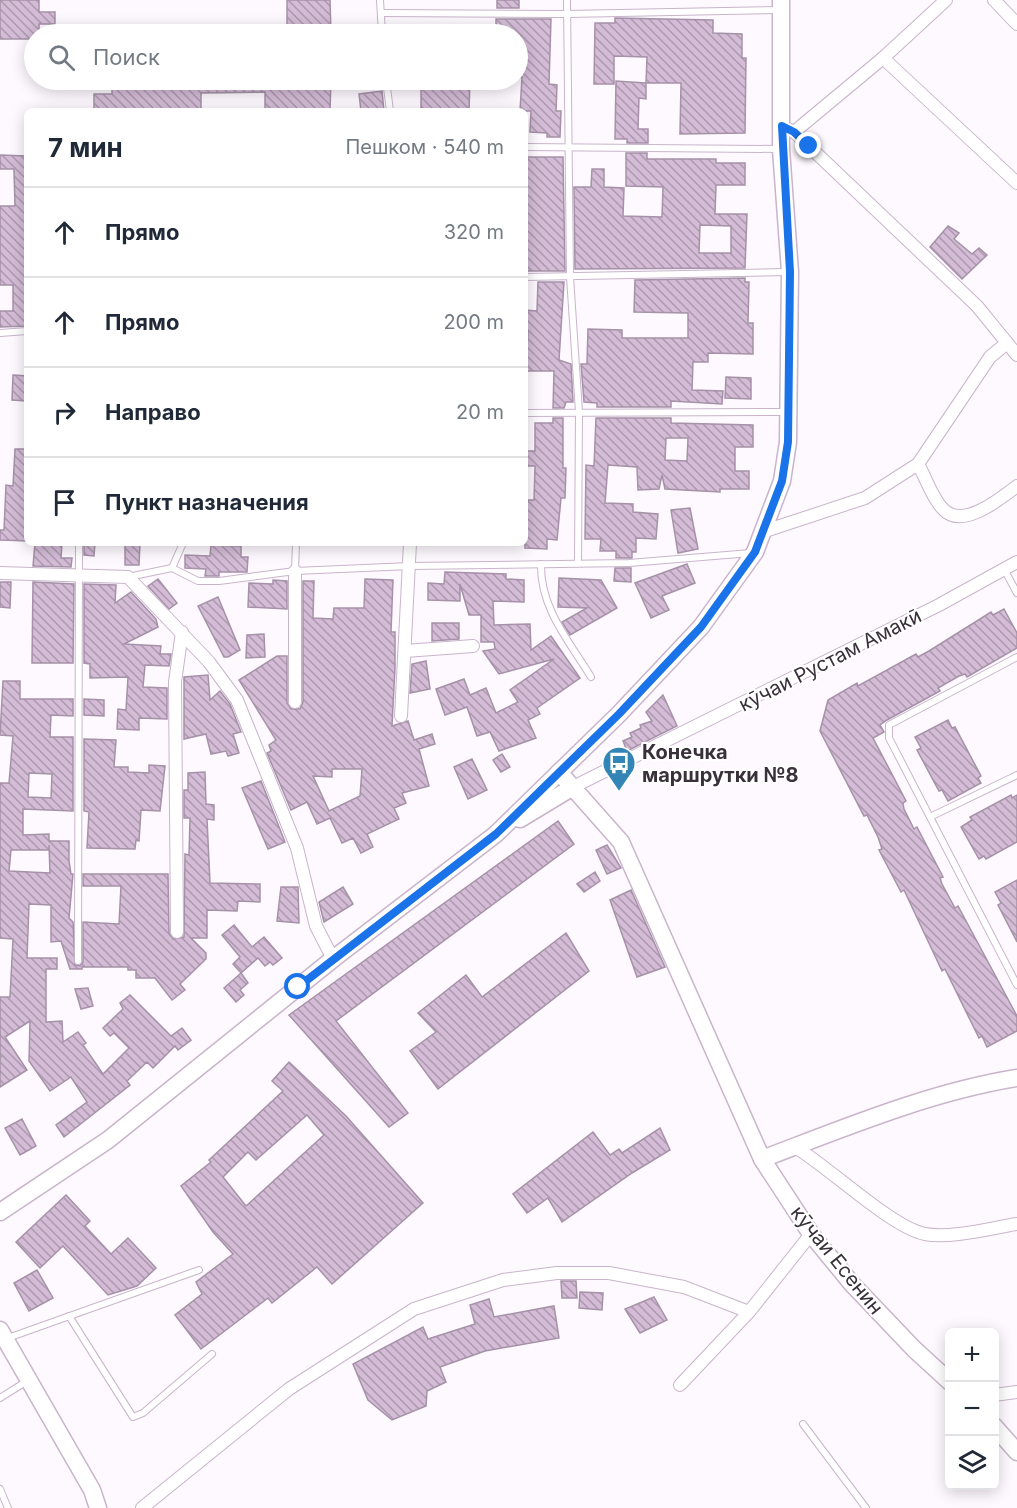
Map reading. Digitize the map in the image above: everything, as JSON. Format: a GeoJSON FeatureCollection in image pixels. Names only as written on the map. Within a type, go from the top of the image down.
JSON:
{"type":"FeatureCollection","features":[{"type":"Feature","properties":{"kind":"street"},"geometry":{"type":"LineString","coordinates":[[788,129],[883,58],[946,0]]}},
{"type":"Feature","properties":{"kind":"street"},"geometry":{"type":"LineString","coordinates":[[994,0],[1017,24]]}},
{"type":"Feature","properties":{"kind":"street"},"geometry":{"type":"LineString","coordinates":[[496,834],[701,627],[755,552],[765,531],[782,481],[788,442],[789,412],[790,272],[782,149],[788,129],[781,5]]}},
{"type":"Feature","properties":{"kind":"street"},"geometry":{"type":"LineString","coordinates":[[883,58],[1017,183]]}},
{"type":"Feature","properties":{"kind":"street"},"geometry":{"type":"LineString","coordinates":[[788,129],[977,306],[1017,355]]}},
{"type":"Feature","properties":{"kind":"street"},"geometry":{"type":"LineString","coordinates":[[765,531],[865,498],[918,464],[990,357],[1007,343]]}},
{"type":"Feature","properties":{"kind":"street"},"geometry":{"type":"LineString","coordinates":[[918,464],[941,508],[956,517],[967,516],[1017,486]]}},
{"type":"Feature","properties":{"kind":"street"},"geometry":{"type":"LineString","coordinates":[[401,716],[410,546]]}},
{"type":"Feature","properties":{"kind":"street","name":"кӯчаи Рустам Амакӣ"},"geometry":{"type":"LineString","coordinates":[[573,787],[939,605],[1017,562]]}},
{"type":"Feature","properties":{"kind":"street"},"geometry":{"type":"LineString","coordinates":[[295,571],[295,702]]}},
{"type":"Feature","properties":{"kind":"street"},"geometry":{"type":"LineString","coordinates":[[0,573],[128,577],[209,662],[237,700],[248,723],[297,848],[316,926],[333,959]]}},
{"type":"Feature","properties":{"kind":"street"},"geometry":{"type":"LineString","coordinates":[[177,932],[175,682],[182,632]]}},
{"type":"Feature","properties":{"kind":"street"},"geometry":{"type":"LineString","coordinates":[[405,651],[473,646]]}},
{"type":"Feature","properties":{"kind":"street","name":"кӯчаи Есенин"},"geometry":{"type":"LineString","coordinates":[[559,772],[621,842],[762,1159],[811,1234],[852,1284],[914,1349],[945,1377]]}},
{"type":"Feature","properties":{"kind":"street"},"geometry":{"type":"LineString","coordinates":[[0,1212],[108,1140],[333,959],[496,834],[573,787]]}},
{"type":"Feature","properties":{"kind":"street"},"geometry":{"type":"LineString","coordinates":[[762,1159],[889,1112],[993,1082],[1017,1078]]}},
{"type":"Feature","properties":{"kind":"street"},"geometry":{"type":"LineString","coordinates":[[795,1147],[814,1158],[903,1226],[918,1232],[945,1234],[1017,1224]]}},
{"type":"Feature","properties":{"kind":"street"},"geometry":{"type":"LineString","coordinates":[[680,1385],[749,1312],[811,1234]]}},
{"type":"Feature","properties":{"kind":"street"},"geometry":{"type":"LineString","coordinates":[[142,1508],[289,1389],[414,1309],[503,1280],[557,1273],[609,1273],[684,1287],[749,1312]]}},
{"type":"Feature","properties":{"kind":"street"},"geometry":{"type":"LineString","coordinates":[[2,1335],[92,1490],[98,1508]]}},
{"type":"Feature","properties":{"kind":"street"},"geometry":{"type":"LineString","coordinates":[[999,1394],[1017,1392]]}},
{"type":"Feature","properties":{"kind":"street"},"geometry":{"type":"LineString","coordinates":[[999,1432],[1017,1452]]}},
{"type":"Feature","properties":{"kind":"lane"},"geometry":{"type":"LineString","coordinates":[[380,0],[382,24]]}},
{"type":"Feature","properties":{"kind":"lane"},"geometry":{"type":"LineString","coordinates":[[567,0],[570,277],[579,412],[578,563]]}},
{"type":"Feature","properties":{"kind":"lane"},"geometry":{"type":"LineString","coordinates":[[381,13],[567,14],[781,5]]}},
{"type":"Feature","properties":{"kind":"lane"},"geometry":{"type":"LineString","coordinates":[[387,90],[390,108]]}},
{"type":"Feature","properties":{"kind":"lane"},"geometry":{"type":"LineString","coordinates":[[528,147],[782,149]]}},
{"type":"Feature","properties":{"kind":"lane"},"geometry":{"type":"LineString","coordinates":[[528,277],[790,272]]}},
{"type":"Feature","properties":{"kind":"lane"},"geometry":{"type":"LineString","coordinates":[[0,333],[24,331]]}},
{"type":"Feature","properties":{"kind":"lane"},"geometry":{"type":"LineString","coordinates":[[528,413],[789,412]]}},
{"type":"Feature","properties":{"kind":"lane"},"geometry":{"type":"LineString","coordinates":[[78,961],[81,577],[79,546]]}},
{"type":"Feature","properties":{"kind":"lane"},"geometry":{"type":"LineString","coordinates":[[172,568],[182,546]]}},
{"type":"Feature","properties":{"kind":"lane"},"geometry":{"type":"LineString","coordinates":[[295,571],[296,546]]}},
{"type":"Feature","properties":{"kind":"lane"},"geometry":{"type":"LineString","coordinates":[[128,577],[172,568],[198,580],[219,581],[295,571],[410,566],[628,563],[755,552]]}},
{"type":"Feature","properties":{"kind":"lane"},"geometry":{"type":"LineString","coordinates":[[541,564],[542,588],[548,608],[591,677]]}},
{"type":"Feature","properties":{"kind":"lane"},"geometry":{"type":"LineString","coordinates":[[1004,568],[1017,593]]}},
{"type":"Feature","properties":{"kind":"lane"},"geometry":{"type":"LineString","coordinates":[[1017,657],[889,725],[889,738],[932,816],[1017,985]]}},
{"type":"Feature","properties":{"kind":"lane"},"geometry":{"type":"LineString","coordinates":[[932,816],[1017,775]]}},
{"type":"Feature","properties":{"kind":"lane"},"geometry":{"type":"LineString","coordinates":[[1010,971],[1017,968]]}},
{"type":"Feature","properties":{"kind":"lane"},"geometry":{"type":"LineString","coordinates":[[2,1335],[69,1316],[199,1270]]}},
{"type":"Feature","properties":{"kind":"lane"},"geometry":{"type":"LineString","coordinates":[[69,1316],[133,1417],[143,1413],[212,1354]]}},
{"type":"Feature","properties":{"kind":"lane"},"geometry":{"type":"LineString","coordinates":[[0,1398],[27,1381]]}},
{"type":"Feature","properties":{"kind":"lane"},"geometry":{"type":"LineString","coordinates":[[802,1424],[866,1508]]}},
{"type":"Feature","properties":{"kind":"lane"},"geometry":{"type":"LineString","coordinates":[[0,1490],[8,1508]]}},
{"type":"Feature","properties":{"kind":"path"},"geometry":{"type":"LineString","coordinates":[[0,1055],[3,1059],[0,1060]]}},
{"type":"Feature","properties":{"kind":"building"},"geometry":{"type":"Polygon","coordinates":[[[0,0],[39,0],[39,12],[55,12],[55,24],[24,24],[24,39],[0,39],[0,0]]]}},
{"type":"Feature","properties":{"kind":"building"},"geometry":{"type":"Polygon","coordinates":[[[287,0],[330,0],[331,24],[287,24],[287,0]]]}},
{"type":"Feature","properties":{"kind":"building"},"geometry":{"type":"Polygon","coordinates":[[[497,0],[519,0],[519,8],[497,8],[497,0]]]}},
{"type":"Feature","properties":{"kind":"building"},"geometry":{"type":"Polygon","coordinates":[[[615,18],[713,20],[713,33],[742,34],[742,58],[746,58],[745,133],[680,134],[681,83],[646,83],[647,57],[614,56],[614,84],[594,84],[595,23],[615,23],[615,18]]]}},
{"type":"Feature","properties":{"kind":"building"},"geometry":{"type":"Polygon","coordinates":[[[496,19],[551,19],[549,84],[557,85],[556,111],[561,111],[560,137],[547,137],[547,133],[530,132],[531,111],[528,111],[528,108],[520,108],[521,90],[528,90],[528,24],[496,24],[496,19]]]}},
{"type":"Feature","properties":{"kind":"building"},"geometry":{"type":"Polygon","coordinates":[[[616,81],[646,83],[646,99],[639,98],[638,129],[648,129],[648,143],[627,143],[627,139],[615,139],[616,81]]]}},
{"type":"Feature","properties":{"kind":"building"},"geometry":{"type":"Polygon","coordinates":[[[112,90],[331,90],[330,108],[265,108],[265,92],[201,93],[201,108],[94,108],[94,94],[112,94],[112,90]]]}},
{"type":"Feature","properties":{"kind":"building"},"geometry":{"type":"Polygon","coordinates":[[[421,90],[470,90],[469,108],[421,108],[421,90]]]}},
{"type":"Feature","properties":{"kind":"building"},"geometry":{"type":"Polygon","coordinates":[[[382,91],[384,108],[361,108],[359,94],[382,91]]]}},
{"type":"Feature","properties":{"kind":"building"},"geometry":{"type":"Polygon","coordinates":[[[626,153],[647,153],[647,159],[716,159],[716,163],[745,163],[745,185],[716,185],[715,214],[747,214],[745,268],[575,269],[574,187],[591,187],[592,169],[604,169],[604,187],[624,188],[623,216],[662,217],[663,187],[626,186],[626,153]],[[700,225],[699,253],[731,253],[731,226],[700,225]]]}},
{"type":"Feature","properties":{"kind":"building"},"geometry":{"type":"Polygon","coordinates":[[[0,155],[24,156],[24,326],[0,327],[0,311],[13,311],[13,285],[0,285],[0,206],[15,206],[14,169],[0,169],[0,155]]]}},
{"type":"Feature","properties":{"kind":"building"},"geometry":{"type":"Polygon","coordinates":[[[528,157],[563,157],[565,271],[528,271],[528,157]]]}},
{"type":"Feature","properties":{"kind":"building"},"geometry":{"type":"Polygon","coordinates":[[[948,226],[959,233],[954,239],[972,254],[979,248],[987,255],[962,279],[930,247],[948,226]]]}},
{"type":"Feature","properties":{"kind":"building"},"geometry":{"type":"Polygon","coordinates":[[[745,278],[745,282],[749,282],[748,323],[753,323],[753,354],[708,353],[708,362],[693,362],[692,390],[723,391],[722,404],[671,401],[671,407],[597,407],[597,403],[584,402],[581,364],[587,364],[588,329],[622,330],[622,338],[688,338],[688,313],[634,312],[635,280],[745,278]]]}},
{"type":"Feature","properties":{"kind":"building"},"geometry":{"type":"Polygon","coordinates":[[[538,282],[564,282],[559,360],[571,364],[573,402],[566,402],[564,408],[553,408],[554,371],[528,371],[528,310],[537,311],[538,282]]]}},
{"type":"Feature","properties":{"kind":"building"},"geometry":{"type":"Polygon","coordinates":[[[13,375],[24,376],[24,401],[12,400],[13,375]]]}},
{"type":"Feature","properties":{"kind":"building"},"geometry":{"type":"Polygon","coordinates":[[[726,377],[751,378],[751,399],[725,398],[726,377]]]}},
{"type":"Feature","properties":{"kind":"building"},"geometry":{"type":"Polygon","coordinates":[[[553,418],[563,418],[563,468],[566,468],[565,498],[561,498],[557,540],[547,539],[547,549],[525,548],[528,546],[528,500],[534,500],[535,466],[528,466],[528,451],[535,451],[535,423],[553,423],[553,418]]]}},
{"type":"Feature","properties":{"kind":"building"},"geometry":{"type":"Polygon","coordinates":[[[596,418],[671,418],[671,423],[753,425],[753,447],[735,447],[735,471],[749,471],[749,489],[720,489],[720,492],[665,489],[662,475],[659,489],[638,490],[637,467],[608,465],[605,503],[633,504],[633,512],[658,514],[656,539],[636,538],[636,552],[632,552],[632,558],[616,558],[616,551],[600,551],[601,539],[585,539],[586,465],[594,466],[596,418]],[[666,438],[665,460],[687,461],[688,438],[666,438]]]}},
{"type":"Feature","properties":{"kind":"building"},"geometry":{"type":"Polygon","coordinates":[[[15,449],[24,449],[24,541],[0,540],[0,530],[4,530],[6,485],[13,486],[15,449]]]}},
{"type":"Feature","properties":{"kind":"building"},"geometry":{"type":"Polygon","coordinates":[[[690,508],[698,549],[678,553],[671,510],[690,508]]]}},
{"type":"Feature","properties":{"kind":"building"},"geometry":{"type":"Polygon","coordinates":[[[35,546],[62,546],[61,558],[72,558],[71,567],[33,566],[35,546]]]}},
{"type":"Feature","properties":{"kind":"building"},"geometry":{"type":"Polygon","coordinates":[[[84,546],[95,546],[94,556],[84,555],[84,546]]]}},
{"type":"Feature","properties":{"kind":"building"},"geometry":{"type":"Polygon","coordinates":[[[125,546],[140,546],[139,565],[125,565],[125,546]]]}},
{"type":"Feature","properties":{"kind":"building"},"geometry":{"type":"Polygon","coordinates":[[[211,546],[241,546],[241,557],[248,557],[247,572],[219,572],[219,576],[205,576],[206,569],[185,568],[185,555],[210,556],[211,546]]]}},
{"type":"Feature","properties":{"kind":"building"},"geometry":{"type":"Polygon","coordinates":[[[687,564],[695,583],[662,596],[669,610],[651,618],[635,583],[687,564]]]}},
{"type":"Feature","properties":{"kind":"building"},"geometry":{"type":"Polygon","coordinates":[[[615,568],[631,568],[631,582],[614,581],[615,568]]]}},
{"type":"Feature","properties":{"kind":"building"},"geometry":{"type":"Polygon","coordinates":[[[445,572],[506,574],[506,579],[524,580],[524,602],[493,601],[494,625],[530,624],[531,650],[551,636],[580,678],[537,708],[540,714],[528,720],[536,738],[499,751],[490,732],[477,736],[467,707],[445,715],[436,689],[464,679],[470,695],[486,688],[496,713],[518,702],[510,690],[554,659],[499,674],[483,651],[495,649],[494,642],[481,642],[481,615],[469,615],[460,584],[460,601],[428,600],[428,583],[444,584],[445,572]]]}},
{"type":"Feature","properties":{"kind":"building"},"geometry":{"type":"Polygon","coordinates":[[[559,578],[601,580],[617,608],[570,635],[562,622],[587,608],[558,607],[559,578]]]}},
{"type":"Feature","properties":{"kind":"building"},"geometry":{"type":"Polygon","coordinates":[[[158,579],[177,603],[169,609],[148,586],[158,579]]]}},
{"type":"Feature","properties":{"kind":"building"},"geometry":{"type":"Polygon","coordinates":[[[365,579],[393,580],[391,632],[395,632],[395,667],[392,726],[408,721],[414,740],[432,734],[435,744],[419,749],[429,786],[402,793],[406,803],[394,808],[399,819],[367,834],[373,847],[361,853],[353,838],[342,843],[330,818],[317,824],[307,802],[291,810],[267,753],[271,751],[269,745],[276,740],[239,680],[277,656],[287,656],[287,703],[291,709],[300,709],[303,702],[303,581],[314,581],[313,618],[333,619],[334,608],[364,608],[365,579]],[[332,769],[332,777],[313,776],[329,811],[360,796],[362,769],[332,769]]]}},
{"type":"Feature","properties":{"kind":"building"},"geometry":{"type":"Polygon","coordinates":[[[273,580],[287,581],[287,609],[248,607],[249,583],[273,584],[273,580]]]}},
{"type":"Feature","properties":{"kind":"building"},"geometry":{"type":"Polygon","coordinates":[[[0,582],[11,582],[10,608],[0,607],[0,582]]]}},
{"type":"Feature","properties":{"kind":"building"},"geometry":{"type":"Polygon","coordinates":[[[33,582],[74,584],[73,663],[32,663],[33,582]]]}},
{"type":"Feature","properties":{"kind":"building"},"geometry":{"type":"Polygon","coordinates":[[[84,584],[116,585],[115,603],[131,592],[156,619],[158,627],[124,644],[161,646],[160,654],[171,654],[169,666],[145,665],[143,687],[167,688],[167,719],[139,718],[139,730],[117,729],[118,709],[126,710],[128,677],[90,678],[90,664],[84,663],[84,584]]]}},
{"type":"Feature","properties":{"kind":"building"},"geometry":{"type":"Polygon","coordinates":[[[218,597],[240,650],[228,657],[224,657],[198,606],[218,597]]]}},
{"type":"Feature","properties":{"kind":"building"},"geometry":{"type":"Polygon","coordinates":[[[1004,609],[1017,633],[1017,648],[967,677],[965,674],[959,676],[938,688],[940,691],[880,725],[884,732],[873,738],[906,801],[903,803],[904,809],[914,829],[917,827],[943,877],[940,878],[942,884],[955,908],[958,906],[1017,1016],[1017,1031],[987,1047],[982,1036],[979,1038],[945,969],[942,971],[904,890],[901,892],[879,850],[882,849],[878,837],[867,815],[864,816],[820,731],[828,700],[916,654],[918,657],[991,612],[993,615],[1004,609]]]}},
{"type":"Feature","properties":{"kind":"building"},"geometry":{"type":"Polygon","coordinates":[[[432,623],[459,623],[459,639],[432,641],[432,623]]]}},
{"type":"Feature","properties":{"kind":"building"},"geometry":{"type":"Polygon","coordinates":[[[264,634],[265,657],[246,658],[247,635],[264,634]]]}},
{"type":"Feature","properties":{"kind":"building"},"geometry":{"type":"Polygon","coordinates":[[[426,661],[430,689],[410,693],[412,664],[426,661]]]}},
{"type":"Feature","properties":{"kind":"building"},"geometry":{"type":"Polygon","coordinates":[[[208,675],[210,700],[220,691],[230,704],[241,732],[233,734],[239,753],[228,756],[226,751],[211,754],[206,734],[184,739],[184,677],[208,675]]]}},
{"type":"Feature","properties":{"kind":"building"},"geometry":{"type":"Polygon","coordinates":[[[3,681],[20,681],[20,699],[73,699],[73,716],[51,715],[50,737],[73,737],[73,811],[23,809],[23,835],[49,834],[49,841],[69,841],[69,861],[71,874],[73,874],[69,918],[73,922],[75,965],[80,966],[83,962],[83,922],[119,924],[121,886],[83,886],[83,874],[168,874],[169,933],[173,939],[184,937],[185,854],[189,855],[190,818],[184,818],[184,790],[188,790],[188,773],[205,772],[206,804],[214,805],[214,820],[207,819],[210,883],[260,884],[260,902],[238,901],[237,911],[207,910],[207,938],[191,938],[206,953],[206,959],[180,984],[185,990],[172,1000],[155,978],[136,978],[136,970],[128,970],[128,967],[70,969],[61,941],[51,942],[51,905],[29,904],[27,958],[57,958],[57,969],[46,969],[46,1022],[62,1021],[63,1042],[78,1032],[86,1043],[83,1045],[103,1074],[129,1048],[114,1033],[110,1036],[103,1028],[123,1009],[120,1003],[130,995],[171,1036],[182,1028],[191,1040],[178,1050],[175,1046],[153,1068],[147,1062],[127,1081],[130,1085],[64,1137],[56,1125],[87,1102],[71,1077],[50,1091],[29,1061],[30,1021],[5,1037],[27,1070],[0,1087],[0,997],[10,997],[13,939],[0,938],[0,783],[9,783],[13,736],[0,735],[3,681]],[[29,773],[28,797],[51,798],[52,774],[29,773]],[[49,845],[49,850],[11,850],[9,871],[50,873],[49,845]]]}},
{"type":"Feature","properties":{"kind":"building"},"geometry":{"type":"Polygon","coordinates":[[[663,695],[677,726],[627,751],[623,741],[632,737],[630,733],[641,728],[640,725],[652,721],[646,712],[663,695]]]}},
{"type":"Feature","properties":{"kind":"building"},"geometry":{"type":"Polygon","coordinates":[[[84,699],[104,700],[104,716],[84,715],[84,699]]]}},
{"type":"Feature","properties":{"kind":"building"},"geometry":{"type":"Polygon","coordinates":[[[948,720],[952,728],[955,727],[981,776],[978,778],[981,783],[948,801],[942,790],[939,791],[917,750],[921,748],[915,737],[948,720]]]}},
{"type":"Feature","properties":{"kind":"building"},"geometry":{"type":"Polygon","coordinates":[[[84,739],[116,740],[114,767],[128,767],[128,772],[149,773],[149,765],[165,766],[160,811],[141,810],[139,841],[136,840],[135,849],[87,848],[89,812],[84,811],[84,739]]]}},
{"type":"Feature","properties":{"kind":"building"},"geometry":{"type":"Polygon","coordinates":[[[502,754],[510,767],[501,772],[493,760],[502,754]]]}},
{"type":"Feature","properties":{"kind":"building"},"geometry":{"type":"Polygon","coordinates":[[[472,759],[487,790],[468,799],[454,767],[472,759]]]}},
{"type":"Feature","properties":{"kind":"building"},"geometry":{"type":"Polygon","coordinates":[[[261,781],[285,842],[268,849],[242,788],[261,781]]]}},
{"type":"Feature","properties":{"kind":"building"},"geometry":{"type":"Polygon","coordinates":[[[1011,795],[1012,798],[1017,795],[1017,842],[986,859],[984,856],[979,859],[961,827],[972,820],[970,817],[1011,795]]]}},
{"type":"Feature","properties":{"kind":"building"},"geometry":{"type":"Polygon","coordinates":[[[558,821],[574,844],[336,1021],[408,1113],[389,1127],[289,1015],[558,821]]]}},
{"type":"Feature","properties":{"kind":"building"},"geometry":{"type":"Polygon","coordinates":[[[607,845],[621,868],[607,874],[596,850],[607,845]]]}},
{"type":"Feature","properties":{"kind":"building"},"geometry":{"type":"Polygon","coordinates":[[[595,872],[600,881],[584,892],[577,884],[595,872]]]}},
{"type":"Feature","properties":{"kind":"building"},"geometry":{"type":"Polygon","coordinates":[[[1017,880],[1017,942],[998,905],[1001,903],[995,892],[1017,880]]]}},
{"type":"Feature","properties":{"kind":"building"},"geometry":{"type":"Polygon","coordinates":[[[281,887],[298,887],[299,923],[277,921],[281,887]]]}},
{"type":"Feature","properties":{"kind":"building"},"geometry":{"type":"Polygon","coordinates":[[[343,887],[353,904],[324,922],[319,902],[343,887]]]}},
{"type":"Feature","properties":{"kind":"building"},"geometry":{"type":"Polygon","coordinates":[[[631,890],[665,967],[637,977],[610,900],[631,890]]]}},
{"type":"Feature","properties":{"kind":"building"},"geometry":{"type":"Polygon","coordinates":[[[234,925],[252,947],[264,937],[282,958],[273,965],[270,962],[265,966],[258,958],[241,973],[233,964],[240,957],[222,935],[234,925]]]}},
{"type":"Feature","properties":{"kind":"building"},"geometry":{"type":"Polygon","coordinates":[[[566,933],[589,971],[438,1089],[410,1051],[436,1032],[418,1013],[466,975],[482,997],[566,933]]]}},
{"type":"Feature","properties":{"kind":"building"},"geometry":{"type":"Polygon","coordinates":[[[241,973],[248,983],[240,990],[244,995],[236,1002],[224,988],[241,973]]]}},
{"type":"Feature","properties":{"kind":"building"},"geometry":{"type":"Polygon","coordinates":[[[88,988],[93,1006],[81,1009],[75,989],[88,988]]]}},
{"type":"Feature","properties":{"kind":"building"},"geometry":{"type":"Polygon","coordinates":[[[289,1062],[346,1116],[423,1203],[332,1284],[317,1267],[272,1303],[268,1298],[201,1349],[175,1315],[202,1294],[196,1282],[233,1254],[213,1232],[181,1186],[211,1162],[209,1160],[283,1091],[272,1081],[289,1062]],[[307,1115],[256,1160],[248,1152],[223,1177],[246,1206],[324,1135],[307,1115]]]}},
{"type":"Feature","properties":{"kind":"building"},"geometry":{"type":"Polygon","coordinates":[[[22,1119],[36,1146],[20,1155],[5,1128],[22,1119]]]}},
{"type":"Feature","properties":{"kind":"building"},"geometry":{"type":"Polygon","coordinates":[[[660,1128],[670,1150],[632,1173],[562,1222],[548,1198],[527,1213],[513,1194],[593,1132],[610,1155],[619,1149],[622,1153],[660,1128]]]}},
{"type":"Feature","properties":{"kind":"building"},"geometry":{"type":"Polygon","coordinates":[[[66,1195],[90,1221],[85,1226],[111,1254],[128,1238],[156,1268],[137,1286],[108,1295],[63,1246],[40,1268],[16,1242],[66,1195]]]}},
{"type":"Feature","properties":{"kind":"building"},"geometry":{"type":"Polygon","coordinates":[[[37,1270],[53,1298],[29,1311],[14,1283],[37,1270]]]}},
{"type":"Feature","properties":{"kind":"building"},"geometry":{"type":"Polygon","coordinates":[[[561,1281],[576,1281],[577,1298],[562,1298],[561,1281]]]}},
{"type":"Feature","properties":{"kind":"building"},"geometry":{"type":"Polygon","coordinates":[[[580,1292],[603,1293],[602,1310],[579,1308],[580,1292]]]}},
{"type":"Feature","properties":{"kind":"building"},"geometry":{"type":"Polygon","coordinates":[[[654,1297],[667,1320],[640,1333],[625,1309],[654,1297]]]}},
{"type":"Feature","properties":{"kind":"building"},"geometry":{"type":"Polygon","coordinates":[[[489,1299],[494,1317],[554,1306],[559,1338],[485,1351],[440,1367],[446,1382],[427,1391],[426,1406],[392,1420],[368,1400],[353,1364],[423,1327],[428,1339],[475,1324],[470,1305],[489,1299]]]}},
{"type":"Feature","properties":{"kind":"place","name":"Конечка маршрутки №8"},"geometry":{"type":"Point","coordinates":[619,792]}},
{"type":"Feature","properties":{"kind":"route"},"geometry":{"type":"LineString","coordinates":[[298,987],[496,834],[619,714],[701,627],[755,552],[765,531],[782,481],[788,442],[790,272],[782,126],[794,132],[809,146]]}}]}
